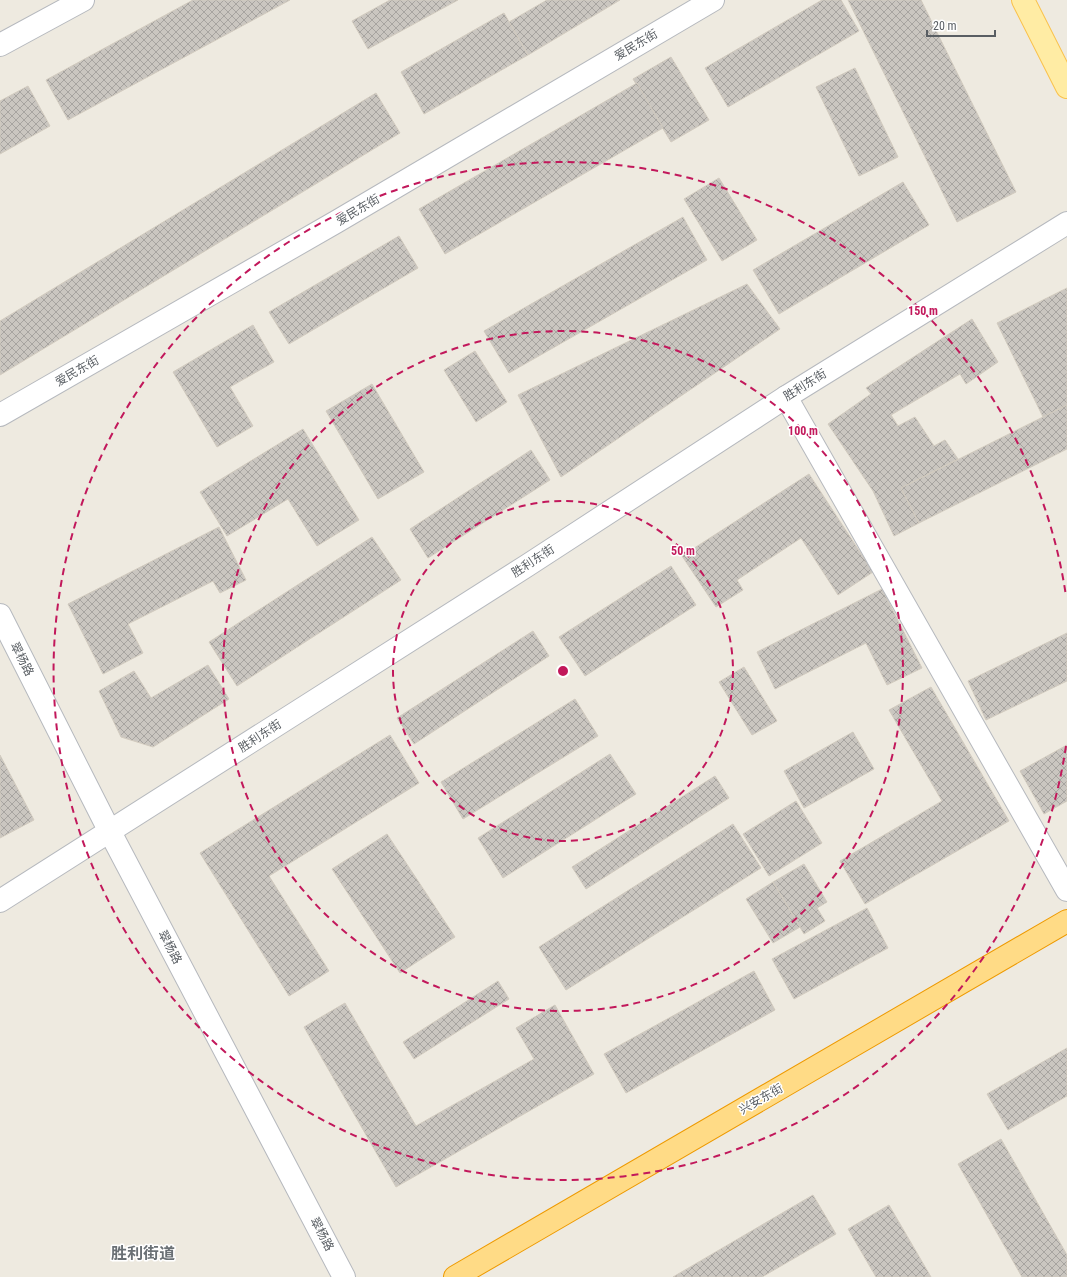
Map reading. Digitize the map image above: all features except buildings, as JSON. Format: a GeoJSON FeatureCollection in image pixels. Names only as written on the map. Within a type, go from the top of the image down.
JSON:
{"type":"FeatureCollection","features":[{"type":"Feature","properties":{"kind":"highway","name":"兴安东街"},"geometry":{"type":"LineString","coordinates":[[455,1277],[1067,921]]}},
{"type":"Feature","properties":{"kind":"main road"},"geometry":{"type":"LineString","coordinates":[[1023,0],[1067,88]]}},
{"type":"Feature","properties":{"kind":"street"},"geometry":{"type":"LineString","coordinates":[[0,45],[83,0]]}},
{"type":"Feature","properties":{"kind":"street","name":"爱民东街"},"geometry":{"type":"LineString","coordinates":[[0,415],[336,222],[713,0]]}},
{"type":"Feature","properties":{"kind":"street","name":"胜利东街"},"geometry":{"type":"LineString","coordinates":[[0,901],[521,569],[786,397],[1067,223]]}},
{"type":"Feature","properties":{"kind":"street"},"geometry":{"type":"LineString","coordinates":[[786,397],[1067,890]]}},
{"type":"Feature","properties":{"kind":"street","name":"翠杨路"},"geometry":{"type":"LineString","coordinates":[[0,615],[110,832],[344,1277]]}},
{"type":"Feature","properties":{"kind":"district","name":"胜利街道"},"geometry":{"type":"Point","coordinates":[143,1253]}}]}
